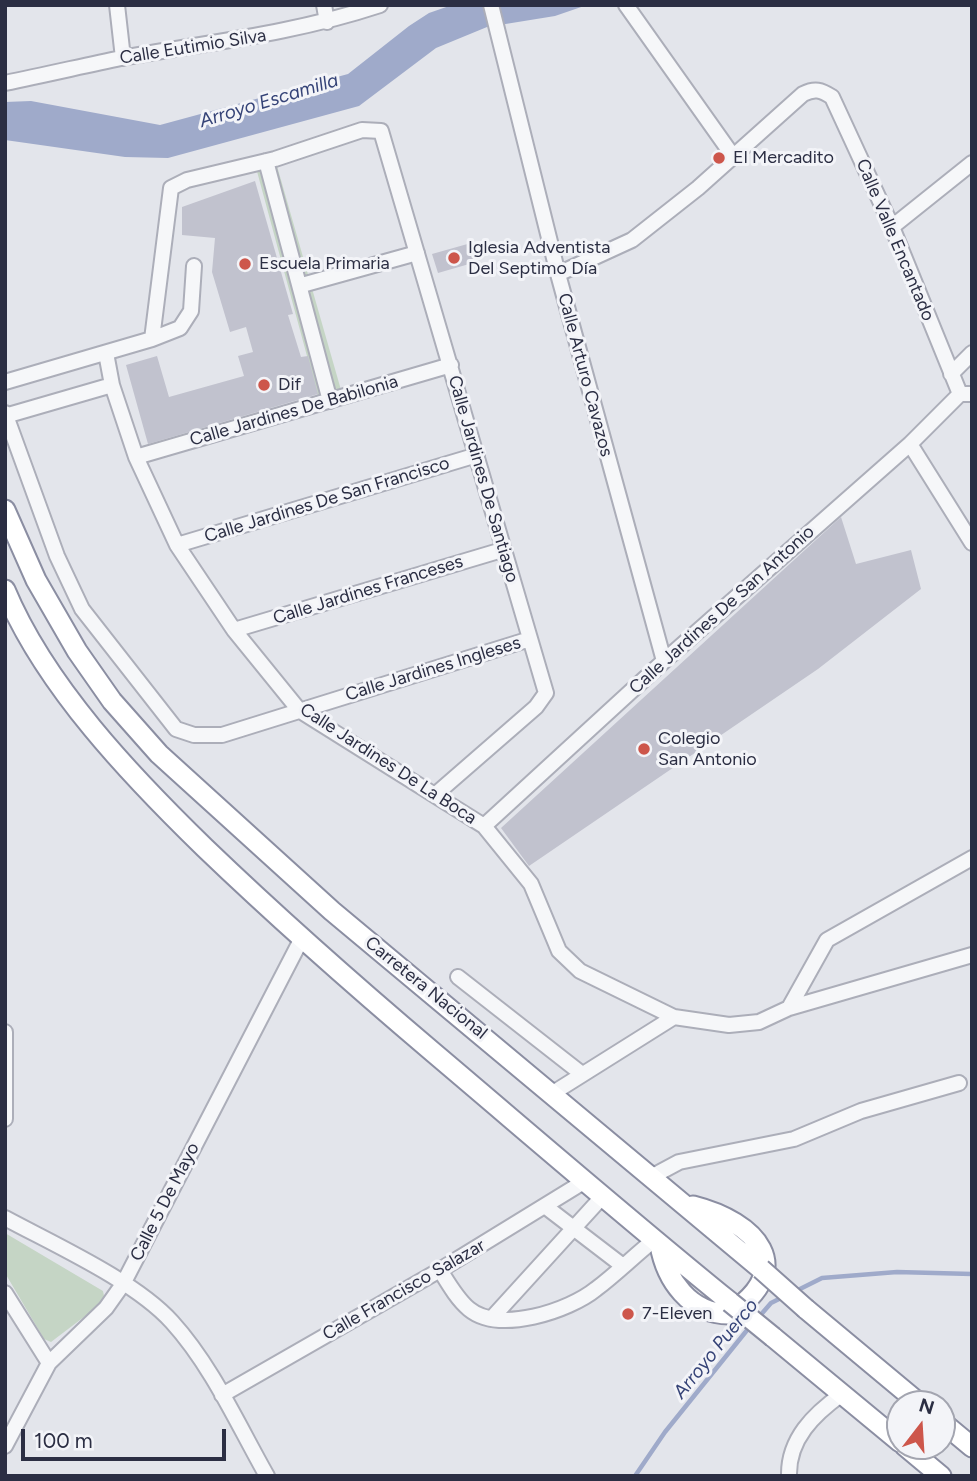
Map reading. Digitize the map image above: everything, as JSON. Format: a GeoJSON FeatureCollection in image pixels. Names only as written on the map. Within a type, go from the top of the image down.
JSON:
{"type":"FeatureCollection","features":[{"type":"Feature","properties":{"kind":"highway","name":"Carretera Nacional"},"geometry":{"type":"LineString","coordinates":[[5,510],[36,580],[77,651],[112,701],[159,754],[332,911],[553,1093],[903,1390]]}},
{"type":"Feature","properties":{"kind":"highway"},"geometry":{"type":"LineString","coordinates":[[5,590],[17,617],[74,702],[120,761],[301,940],[657,1242],[886,1430]]}},
{"type":"Feature","properties":{"kind":"highway"},"geometry":{"type":"LineString","coordinates":[[657,1242],[669,1278],[703,1309],[716,1314],[729,1314],[742,1305],[762,1282],[767,1266],[766,1255],[754,1240],[708,1210],[682,1204]]}},
{"type":"Feature","properties":{"kind":"highway"},"geometry":{"type":"LineString","coordinates":[[956,1434],[972,1447]]}},
{"type":"Feature","properties":{"kind":"highway"},"geometry":{"type":"LineString","coordinates":[[921,1460],[940,1476]]}},
{"type":"Feature","properties":{"kind":"street"},"geometry":{"type":"LineString","coordinates":[[117,5],[123,58]]}},
{"type":"Feature","properties":{"kind":"street"},"geometry":{"type":"LineString","coordinates":[[324,5],[327,22]]}},
{"type":"Feature","properties":{"kind":"street","name":"Calle Eutimio Silva"},"geometry":{"type":"LineString","coordinates":[[5,83],[123,58],[231,42],[327,22],[380,5]]}},
{"type":"Feature","properties":{"kind":"street","name":"Calle Arturo Cavazos"},"geometry":{"type":"LineString","coordinates":[[491,5],[558,274],[664,661]]}},
{"type":"Feature","properties":{"kind":"street"},"geometry":{"type":"LineString","coordinates":[[558,274],[632,240],[733,156],[626,5]]}},
{"type":"Feature","properties":{"kind":"street","name":"Calle Valle Encantado"},"geometry":{"type":"LineString","coordinates":[[733,156],[812,89],[832,97],[892,227],[951,374],[966,394]]}},
{"type":"Feature","properties":{"kind":"street","name":"Calle Jardines De Santiago"},"geometry":{"type":"LineString","coordinates":[[266,161],[372,128],[381,131],[385,138],[502,550],[545,686],[542,702],[436,794]]}},
{"type":"Feature","properties":{"kind":"street"},"geometry":{"type":"LineString","coordinates":[[152,340],[171,188],[187,180],[266,161],[302,285],[330,401]]}},
{"type":"Feature","properties":{"kind":"street"},"geometry":{"type":"LineString","coordinates":[[892,227],[972,163]]}},
{"type":"Feature","properties":{"kind":"street"},"geometry":{"type":"LineString","coordinates":[[302,285],[417,253]]}},
{"type":"Feature","properties":{"kind":"street"},"geometry":{"type":"LineString","coordinates":[[5,382],[152,340],[180,328],[191,311],[194,266]]}},
{"type":"Feature","properties":{"kind":"street","name":"Calle Jardines De La Boca"},"geometry":{"type":"LineString","coordinates":[[106,353],[113,385],[136,457],[177,545],[234,630],[299,710],[484,826],[531,884],[559,951],[580,971],[674,1017],[729,1025],[759,1022],[789,1008],[972,955]]}},
{"type":"Feature","properties":{"kind":"street"},"geometry":{"type":"LineString","coordinates":[[951,374],[972,353]]}},
{"type":"Feature","properties":{"kind":"street","name":"Calle Jardines De Babilonia"},"geometry":{"type":"LineString","coordinates":[[136,457],[451,365]]}},
{"type":"Feature","properties":{"kind":"street"},"geometry":{"type":"LineString","coordinates":[[5,407],[6,415],[113,385]]}},
{"type":"Feature","properties":{"kind":"street","name":"Calle Jardines De San Antonio"},"geometry":{"type":"LineString","coordinates":[[484,826],[664,661],[966,394]]}},
{"type":"Feature","properties":{"kind":"street","name":"Calle Jardines Ingleses"},"geometry":{"type":"LineString","coordinates":[[6,415],[28,482],[82,609],[176,729],[194,735],[222,735],[530,639]]}},
{"type":"Feature","properties":{"kind":"street"},"geometry":{"type":"LineString","coordinates":[[910,444],[972,543]]}},
{"type":"Feature","properties":{"kind":"street","name":"Calle Jardines De San Francisco"},"geometry":{"type":"LineString","coordinates":[[177,545],[477,455]]}},
{"type":"Feature","properties":{"kind":"street","name":"Calle Jardines Franceses"},"geometry":{"type":"LineString","coordinates":[[234,630],[502,550]]}},
{"type":"Feature","properties":{"kind":"street"},"geometry":{"type":"LineString","coordinates":[[789,1008],[827,940],[972,858]]}},
{"type":"Feature","properties":{"kind":"street","name":"Calle 5 De Mayo"},"geometry":{"type":"LineString","coordinates":[[5,1446],[49,1363],[106,1308],[123,1284],[301,940]]}},
{"type":"Feature","properties":{"kind":"street"},"geometry":{"type":"LineString","coordinates":[[458,977],[582,1074]]}},
{"type":"Feature","properties":{"kind":"street"},"geometry":{"type":"LineString","coordinates":[[553,1093],[674,1017]]}},
{"type":"Feature","properties":{"kind":"street"},"geometry":{"type":"LineString","coordinates":[[5,1032],[5,1119]]}},
{"type":"Feature","properties":{"kind":"street"},"geometry":{"type":"LineString","coordinates":[[651,1177],[679,1162],[794,1139],[861,1111],[959,1083]]}},
{"type":"Feature","properties":{"kind":"street","name":"Calle Francisco Salazar"},"geometry":{"type":"LineString","coordinates":[[222,1395],[440,1270],[585,1181]]}},
{"type":"Feature","properties":{"kind":"street"},"geometry":{"type":"LineString","coordinates":[[491,1319],[603,1196]]}},
{"type":"Feature","properties":{"kind":"street"},"geometry":{"type":"LineString","coordinates":[[545,1208],[623,1266]]}},
{"type":"Feature","properties":{"kind":"street"},"geometry":{"type":"LineString","coordinates":[[5,1218],[123,1284],[171,1321],[222,1395],[267,1476]]}},
{"type":"Feature","properties":{"kind":"street"},"geometry":{"type":"LineString","coordinates":[[440,1270],[467,1308],[491,1319],[532,1317],[589,1294],[657,1242]]}},
{"type":"Feature","properties":{"kind":"street"},"geometry":{"type":"LineString","coordinates":[[5,1293],[49,1363]]}},
{"type":"Feature","properties":{"kind":"street"},"geometry":{"type":"LineString","coordinates":[[789,1476],[792,1452],[808,1422],[842,1394]]}},
{"type":"Feature","properties":{"kind":"green space"},"geometry":{"type":"Polygon","coordinates":[[[275,159],[343,397],[320,404],[255,164],[275,159]]]}},
{"type":"Feature","properties":{"kind":"green space"},"geometry":{"type":"Polygon","coordinates":[[[5,1233],[103,1291],[105,1301],[51,1342],[44,1339],[5,1273],[5,1233]]]}},
{"type":"Feature","properties":{"kind":"water","name":"Arroyo Escamilla"},"geometry":{"type":"Polygon","coordinates":[[[452,5],[587,5],[555,16],[487,27],[436,48],[359,106],[168,158],[125,157],[5,140],[5,102],[31,101],[160,125],[348,74],[409,26],[429,13],[452,5]]]}},
{"type":"Feature","properties":{"kind":"building"},"geometry":{"type":"Polygon","coordinates":[[[255,181],[293,314],[288,315],[301,357],[308,356],[318,394],[148,444],[126,365],[157,356],[169,397],[244,376],[238,356],[253,352],[246,327],[230,332],[212,272],[215,238],[182,235],[182,207],[255,181]]]}},
{"type":"Feature","properties":{"kind":"building","name":"Iglesia Adventista Del Septimo Día"},"geometry":{"type":"Polygon","coordinates":[[[471,243],[476,262],[438,273],[432,254],[471,243]]]}},
{"type":"Feature","properties":{"kind":"building","name":"Colegio San Antonio"},"geometry":{"type":"Polygon","coordinates":[[[841,517],[856,564],[911,550],[921,589],[818,669],[529,866],[501,828],[841,517]]]}},
{"type":"Feature","properties":{"kind":"waterway","name":"Arroyo Puerco"},"geometry":{"type":"LineString","coordinates":[[794,1292],[822,1278],[897,1272],[972,1274]]}},
{"type":"Feature","properties":{"kind":"waterway","name":"Arroyo Puerco"},"geometry":{"type":"LineString","coordinates":[[758,1318],[771,1303],[783,1297]]}},
{"type":"Feature","properties":{"kind":"waterway","name":"Arroyo Puerco"},"geometry":{"type":"LineString","coordinates":[[635,1476],[665,1432],[752,1324]]}},
{"type":"Feature","properties":{"kind":"place","name":"El Mercadito"},"geometry":{"type":"Point","coordinates":[719,158]}},
{"type":"Feature","properties":{"kind":"place","name":"Iglesia Adventista Del Septimo Día"},"geometry":{"type":"Point","coordinates":[454,258]}},
{"type":"Feature","properties":{"kind":"place","name":"Escuela Primaria"},"geometry":{"type":"Point","coordinates":[245,264]}},
{"type":"Feature","properties":{"kind":"place","name":"Dif"},"geometry":{"type":"Point","coordinates":[264,385]}},
{"type":"Feature","properties":{"kind":"place","name":"Colegio San Antonio"},"geometry":{"type":"Point","coordinates":[644,749]}},
{"type":"Feature","properties":{"kind":"place","name":"7-Eleven"},"geometry":{"type":"Point","coordinates":[628,1314]}}]}
